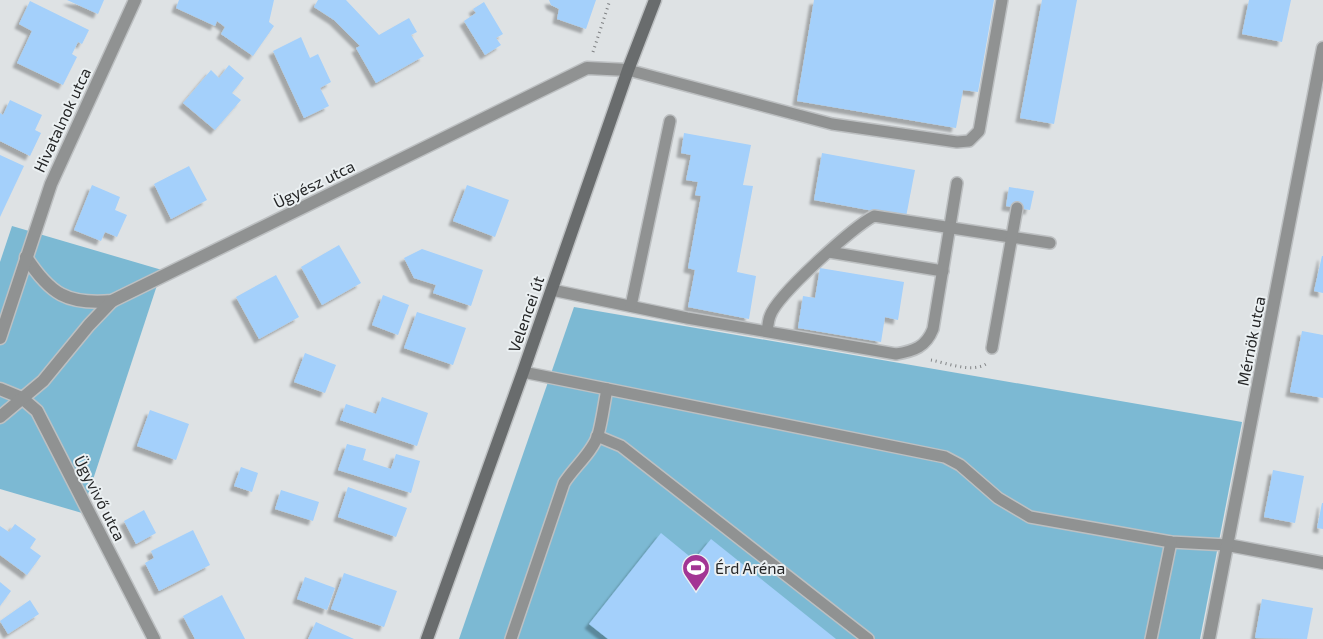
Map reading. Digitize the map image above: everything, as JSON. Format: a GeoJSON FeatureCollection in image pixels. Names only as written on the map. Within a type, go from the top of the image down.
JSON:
{"type":"FeatureCollection","features":[{"type":"Feature","properties":{"kind":"main road","name":"Velencei út"},"geometry":{"type":"LineString","coordinates":[[427,639],[552,290],[628,70],[655,0]]}},
{"type":"Feature","properties":{"kind":"street","name":"Hivatalnok utca"},"geometry":{"type":"LineString","coordinates":[[0,338],[51,184],[135,0]]}},
{"type":"Feature","properties":{"kind":"street","name":"Mérnök utca"},"geometry":{"type":"LineString","coordinates":[[1209,639],[1323,48]]}},
{"type":"Feature","properties":{"kind":"street","name":"Ügyész utca"},"geometry":{"type":"LineString","coordinates":[[26,257],[37,274],[52,288],[67,298],[85,303],[112,301],[587,68],[628,70]]}},
{"type":"Feature","properties":{"kind":"street"},"geometry":{"type":"LineString","coordinates":[[0,417],[43,381],[89,325],[112,301]]}},
{"type":"Feature","properties":{"kind":"street","name":"Ügyvivő utca"},"geometry":{"type":"LineString","coordinates":[[0,389],[22,398],[37,411],[154,639]]}},
{"type":"Feature","properties":{"kind":"street"},"geometry":{"type":"LineString","coordinates":[[1228,546],[1323,563]]}},
{"type":"Feature","properties":{"kind":"lane"},"geometry":{"type":"LineString","coordinates":[[628,70],[832,124],[957,142],[969,141],[979,131],[1002,0]]}},
{"type":"Feature","properties":{"kind":"lane"},"geometry":{"type":"LineString","coordinates":[[630,306],[670,121]]}},
{"type":"Feature","properties":{"kind":"lane"},"geometry":{"type":"LineString","coordinates":[[552,290],[767,332],[896,354],[910,352],[921,347],[929,339],[933,329],[957,183]]}},
{"type":"Feature","properties":{"kind":"lane"},"geometry":{"type":"LineString","coordinates":[[992,348],[1017,208]]}},
{"type":"Feature","properties":{"kind":"lane"},"geometry":{"type":"LineString","coordinates":[[767,332],[770,316],[775,307],[795,284],[859,224],[874,216],[1050,243]]}},
{"type":"Feature","properties":{"kind":"lane"},"geometry":{"type":"LineString","coordinates":[[829,252],[943,271]]}},
{"type":"Feature","properties":{"kind":"lane"},"geometry":{"type":"LineString","coordinates":[[523,372],[945,457],[960,465],[998,498],[1030,518],[1171,542],[1228,546]]}},
{"type":"Feature","properties":{"kind":"lane"},"geometry":{"type":"LineString","coordinates":[[511,639],[564,483],[574,467],[588,454],[597,436],[607,389]]}},
{"type":"Feature","properties":{"kind":"lane"},"geometry":{"type":"LineString","coordinates":[[597,436],[621,446],[868,639]]}},
{"type":"Feature","properties":{"kind":"lane"},"geometry":{"type":"LineString","coordinates":[[1150,639],[1171,542]]}},
{"type":"Feature","properties":{"kind":"path"},"geometry":{"type":"LineString","coordinates":[[587,68],[610,0]]}},
{"type":"Feature","properties":{"kind":"path"},"geometry":{"type":"LineString","coordinates":[[896,354],[968,368],[981,367],[991,362],[996,353],[992,348]]}},
{"type":"Feature","properties":{"kind":"shaded area"},"geometry":{"type":"Polygon","coordinates":[[[12,226],[162,270],[82,513],[0,489],[0,262],[12,226]]]}},
{"type":"Feature","properties":{"kind":"shaded area"},"geometry":{"type":"Polygon","coordinates":[[[574,307],[1242,422],[1200,639],[459,639],[574,307]]]}},
{"type":"Feature","properties":{"kind":"building"},"geometry":{"type":"Polygon","coordinates":[[[67,0],[104,0],[98,14],[67,0]]]}},
{"type":"Feature","properties":{"kind":"building"},"geometry":{"type":"Polygon","coordinates":[[[179,0],[274,0],[269,22],[274,26],[253,56],[221,34],[225,27],[217,21],[215,26],[176,8],[179,0]]]}},
{"type":"Feature","properties":{"kind":"building"},"geometry":{"type":"Polygon","coordinates":[[[318,0],[346,0],[379,35],[409,18],[417,32],[411,35],[424,56],[376,83],[356,48],[360,46],[334,20],[314,7],[318,0]]]}},
{"type":"Feature","properties":{"kind":"building"},"geometry":{"type":"Polygon","coordinates":[[[549,0],[596,0],[586,29],[557,19],[559,9],[551,5],[549,0]]]}},
{"type":"Feature","properties":{"kind":"building"},"geometry":{"type":"Polygon","coordinates":[[[814,0],[994,0],[978,92],[963,90],[956,128],[797,101],[814,0]]]}},
{"type":"Feature","properties":{"kind":"building"},"geometry":{"type":"Polygon","coordinates":[[[1042,0],[1077,0],[1054,124],[1020,118],[1042,0]]]}},
{"type":"Feature","properties":{"kind":"building"},"geometry":{"type":"Polygon","coordinates":[[[1249,0],[1291,0],[1282,42],[1242,34],[1249,0]]]}},
{"type":"Feature","properties":{"kind":"building"},"geometry":{"type":"Polygon","coordinates":[[[30,1],[89,30],[82,44],[78,42],[72,54],[77,57],[63,85],[17,63],[32,31],[19,24],[30,1]]]}},
{"type":"Feature","properties":{"kind":"building"},"geometry":{"type":"Polygon","coordinates":[[[484,2],[503,34],[496,38],[501,45],[485,55],[464,21],[476,13],[473,9],[484,2]]]}},
{"type":"Feature","properties":{"kind":"building"},"geometry":{"type":"Polygon","coordinates":[[[301,37],[310,58],[318,54],[331,82],[320,88],[329,106],[304,118],[273,51],[301,37]]]}},
{"type":"Feature","properties":{"kind":"building"},"geometry":{"type":"Polygon","coordinates":[[[229,65],[244,78],[232,93],[241,100],[215,130],[183,103],[211,70],[219,78],[229,65]]]}},
{"type":"Feature","properties":{"kind":"building"},"geometry":{"type":"Polygon","coordinates":[[[10,100],[42,115],[35,130],[41,133],[30,156],[0,141],[0,113],[3,115],[10,100]]]}},
{"type":"Feature","properties":{"kind":"building"},"geometry":{"type":"Polygon","coordinates":[[[684,133],[751,145],[743,185],[753,186],[737,272],[756,276],[749,319],[688,307],[695,270],[688,268],[701,196],[695,195],[698,182],[686,180],[691,155],[681,153],[684,133]]]}},
{"type":"Feature","properties":{"kind":"building"},"geometry":{"type":"Polygon","coordinates":[[[822,153],[915,170],[906,217],[814,200],[822,153]]]}},
{"type":"Feature","properties":{"kind":"building"},"geometry":{"type":"Polygon","coordinates":[[[0,155],[24,166],[0,217],[0,155]]]}},
{"type":"Feature","properties":{"kind":"building"},"geometry":{"type":"Polygon","coordinates":[[[189,166],[207,200],[171,219],[154,184],[189,166]]]}},
{"type":"Feature","properties":{"kind":"building"},"geometry":{"type":"Polygon","coordinates":[[[92,185],[120,197],[115,210],[127,215],[117,237],[105,232],[101,241],[74,230],[92,185]]]}},
{"type":"Feature","properties":{"kind":"building"},"geometry":{"type":"Polygon","coordinates":[[[467,185],[509,200],[495,237],[453,221],[467,185]]]}},
{"type":"Feature","properties":{"kind":"building"},"geometry":{"type":"Polygon","coordinates":[[[1009,187],[1034,191],[1030,210],[1006,206],[1009,187]]]}},
{"type":"Feature","properties":{"kind":"building"},"geometry":{"type":"Polygon","coordinates":[[[339,245],[361,283],[322,305],[301,267],[339,245]]]}},
{"type":"Feature","properties":{"kind":"building"},"geometry":{"type":"Polygon","coordinates":[[[422,249],[483,270],[471,306],[433,293],[436,285],[414,278],[404,258],[422,249]]]}},
{"type":"Feature","properties":{"kind":"building"},"geometry":{"type":"Polygon","coordinates":[[[1323,256],[1323,293],[1314,291],[1323,256]]]}},
{"type":"Feature","properties":{"kind":"building"},"geometry":{"type":"Polygon","coordinates":[[[820,268],[904,282],[898,320],[885,317],[881,342],[798,328],[803,296],[815,298],[820,268]]]}},
{"type":"Feature","properties":{"kind":"building"},"geometry":{"type":"Polygon","coordinates":[[[276,275],[299,317],[259,339],[236,297],[276,275]]]}},
{"type":"Feature","properties":{"kind":"building"},"geometry":{"type":"Polygon","coordinates":[[[383,295],[409,305],[398,335],[372,325],[383,295]]]}},
{"type":"Feature","properties":{"kind":"building"},"geometry":{"type":"Polygon","coordinates":[[[417,312],[466,328],[453,365],[404,348],[417,312]]]}},
{"type":"Feature","properties":{"kind":"building"},"geometry":{"type":"Polygon","coordinates":[[[1302,331],[1323,335],[1323,398],[1290,392],[1302,331]]]}},
{"type":"Feature","properties":{"kind":"building"},"geometry":{"type":"Polygon","coordinates":[[[305,353],[336,365],[325,393],[294,382],[305,353]]]}},
{"type":"Feature","properties":{"kind":"building"},"geometry":{"type":"Polygon","coordinates":[[[382,397],[428,413],[417,446],[340,420],[346,404],[376,414],[382,397]]]}},
{"type":"Feature","properties":{"kind":"building"},"geometry":{"type":"Polygon","coordinates":[[[150,410],[189,424],[176,460],[137,446],[150,410]]]}},
{"type":"Feature","properties":{"kind":"building"},"geometry":{"type":"Polygon","coordinates":[[[347,444],[366,449],[363,460],[391,469],[396,454],[420,461],[411,493],[338,470],[347,444]]]}},
{"type":"Feature","properties":{"kind":"building"},"geometry":{"type":"Polygon","coordinates":[[[241,467],[258,473],[252,492],[234,486],[241,467]]]}},
{"type":"Feature","properties":{"kind":"building"},"geometry":{"type":"Polygon","coordinates":[[[1273,470],[1304,476],[1295,523],[1264,517],[1273,470]]]}},
{"type":"Feature","properties":{"kind":"building"},"geometry":{"type":"Polygon","coordinates":[[[348,487],[407,508],[396,537],[338,517],[348,487]]]}},
{"type":"Feature","properties":{"kind":"building"},"geometry":{"type":"Polygon","coordinates":[[[281,490],[319,502],[313,521],[275,509],[281,490]]]}},
{"type":"Feature","properties":{"kind":"building"},"geometry":{"type":"Polygon","coordinates":[[[1323,503],[1323,529],[1317,528],[1323,503]]]}},
{"type":"Feature","properties":{"kind":"building"},"geometry":{"type":"Polygon","coordinates":[[[144,510],[156,533],[136,544],[124,521],[144,510]]]}},
{"type":"Feature","properties":{"kind":"building"},"geometry":{"type":"Polygon","coordinates":[[[15,524],[36,539],[30,548],[41,556],[27,575],[0,555],[0,526],[9,532],[15,524]]]}},
{"type":"Feature","properties":{"kind":"building"},"geometry":{"type":"Polygon","coordinates":[[[193,530],[210,565],[159,591],[145,563],[154,558],[151,551],[193,530]]]}},
{"type":"Feature","properties":{"kind":"building","name":"Érd Aréna"},"geometry":{"type":"Polygon","coordinates":[[[661,533],[694,560],[711,539],[836,639],[608,639],[589,624],[661,533]]]}},
{"type":"Feature","properties":{"kind":"building"},"geometry":{"type":"Polygon","coordinates":[[[344,573],[397,591],[384,627],[331,609],[344,573]]]}},
{"type":"Feature","properties":{"kind":"building"},"geometry":{"type":"Polygon","coordinates":[[[305,577],[335,588],[327,610],[297,599],[305,577]]]}},
{"type":"Feature","properties":{"kind":"building"},"geometry":{"type":"Polygon","coordinates":[[[0,582],[11,591],[0,606],[0,582]]]}},
{"type":"Feature","properties":{"kind":"building"},"geometry":{"type":"Polygon","coordinates":[[[222,595],[245,639],[195,639],[183,616],[222,595]]]}},
{"type":"Feature","properties":{"kind":"building"},"geometry":{"type":"Polygon","coordinates":[[[1262,599],[1313,608],[1307,639],[1255,638],[1262,599]]]}},
{"type":"Feature","properties":{"kind":"building"},"geometry":{"type":"Polygon","coordinates":[[[30,600],[39,614],[8,634],[0,621],[30,600]]]}},
{"type":"Feature","properties":{"kind":"building"},"geometry":{"type":"Polygon","coordinates":[[[316,622],[354,639],[308,639],[316,622]]]}},
{"type":"Feature","properties":{"kind":"place","name":"Érd Aréna"},"geometry":{"type":"Point","coordinates":[696,592]}}]}
